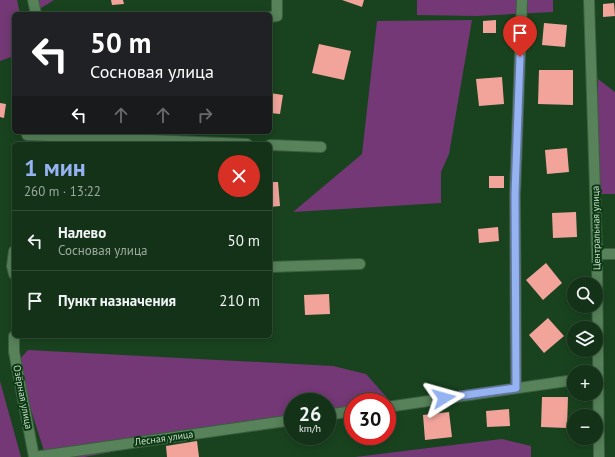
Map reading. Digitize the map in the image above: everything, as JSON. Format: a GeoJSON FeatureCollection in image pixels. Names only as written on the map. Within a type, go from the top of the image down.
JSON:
{"type":"FeatureCollection","features":[{"type":"Feature","properties":{"kind":"street"},"geometry":{"type":"LineString","coordinates":[[34,0],[36,12]]}},
{"type":"Feature","properties":{"kind":"street"},"geometry":{"type":"LineString","coordinates":[[272,17],[277,16],[277,0]]}},
{"type":"Feature","properties":{"kind":"street"},"geometry":{"type":"LineString","coordinates":[[516,388],[515,194],[522,0]]}},
{"type":"Feature","properties":{"kind":"street","name":"Центральная улица"},"geometry":{"type":"LineString","coordinates":[[589,0],[597,254],[599,457]]}},
{"type":"Feature","properties":{"kind":"street"},"geometry":{"type":"LineString","coordinates":[[27,137],[184,142]]}},
{"type":"Feature","properties":{"kind":"street"},"geometry":{"type":"LineString","coordinates":[[272,145],[321,147]]}},
{"type":"Feature","properties":{"kind":"street"},"geometry":{"type":"LineString","coordinates":[[597,254],[615,254]]}},
{"type":"Feature","properties":{"kind":"street"},"geometry":{"type":"LineString","coordinates":[[272,267],[360,264]]}},
{"type":"Feature","properties":{"kind":"street","name":"Озёрная улица"},"geometry":{"type":"LineString","coordinates":[[14,338],[14,352],[34,457]]}},
{"type":"Feature","properties":{"kind":"street"},"geometry":{"type":"LineString","coordinates":[[396,406],[567,381]]}},
{"type":"Feature","properties":{"kind":"street","name":"Лесная улица"},"geometry":{"type":"LineString","coordinates":[[34,457],[284,421]]}},
{"type":"Feature","properties":{"kind":"shaded area"},"geometry":{"type":"Polygon","coordinates":[[[0,0],[17,0],[20,12],[12,12],[12,57],[0,61],[0,0]]]}},
{"type":"Feature","properties":{"kind":"shaded area"},"geometry":{"type":"Polygon","coordinates":[[[36,0],[54,0],[38,10],[36,0]]]}},
{"type":"Feature","properties":{"kind":"shaded area"},"geometry":{"type":"Polygon","coordinates":[[[417,0],[553,0],[553,12],[477,16],[417,15],[417,0]]]}},
{"type":"Feature","properties":{"kind":"shaded area"},"geometry":{"type":"Polygon","coordinates":[[[472,20],[449,154],[441,172],[441,203],[293,212],[362,154],[377,21],[472,20]]]}},
{"type":"Feature","properties":{"kind":"shaded area"},"geometry":{"type":"Polygon","coordinates":[[[598,79],[615,92],[615,194],[598,194],[598,79]]]}},
{"type":"Feature","properties":{"kind":"shaded area"},"geometry":{"type":"Polygon","coordinates":[[[28,350],[333,366],[366,374],[383,393],[344,393],[344,409],[336,411],[336,393],[284,393],[284,421],[84,457],[46,457],[16,363],[28,350]]]}},
{"type":"Feature","properties":{"kind":"shaded area"},"geometry":{"type":"Polygon","coordinates":[[[0,381],[21,457],[0,457],[0,381]]]}},
{"type":"Feature","properties":{"kind":"shaded area"},"geometry":{"type":"Polygon","coordinates":[[[502,439],[531,446],[531,457],[355,457],[502,439]]]}},
{"type":"Feature","properties":{"kind":"building"},"geometry":{"type":"Polygon","coordinates":[[[111,0],[123,0],[124,4],[112,5],[111,0]]]}},
{"type":"Feature","properties":{"kind":"building"},"geometry":{"type":"Polygon","coordinates":[[[342,0],[364,0],[362,7],[342,0]]]}},
{"type":"Feature","properties":{"kind":"building"},"geometry":{"type":"Polygon","coordinates":[[[614,3],[615,16],[603,17],[603,4],[614,3]]]}},
{"type":"Feature","properties":{"kind":"building"},"geometry":{"type":"Polygon","coordinates":[[[496,20],[496,33],[483,33],[483,21],[496,20]]]}},
{"type":"Feature","properties":{"kind":"building"},"geometry":{"type":"Polygon","coordinates":[[[544,23],[567,25],[565,47],[542,45],[544,23]]]}},
{"type":"Feature","properties":{"kind":"building"},"geometry":{"type":"Polygon","coordinates":[[[319,44],[351,51],[344,80],[312,73],[319,44]]]}},
{"type":"Feature","properties":{"kind":"building"},"geometry":{"type":"Polygon","coordinates":[[[539,70],[573,70],[573,105],[538,104],[539,70]]]}},
{"type":"Feature","properties":{"kind":"building"},"geometry":{"type":"Polygon","coordinates":[[[502,77],[504,104],[479,106],[476,79],[502,77]]]}},
{"type":"Feature","properties":{"kind":"building"},"geometry":{"type":"Polygon","coordinates":[[[272,93],[283,95],[280,114],[272,113],[272,93]]]}},
{"type":"Feature","properties":{"kind":"building"},"geometry":{"type":"Polygon","coordinates":[[[0,103],[6,104],[4,118],[0,117],[0,103]]]}},
{"type":"Feature","properties":{"kind":"building"},"geometry":{"type":"Polygon","coordinates":[[[567,148],[569,172],[547,174],[545,150],[567,148]]]}},
{"type":"Feature","properties":{"kind":"building"},"geometry":{"type":"Polygon","coordinates":[[[489,176],[504,176],[504,188],[489,188],[489,176]]]}},
{"type":"Feature","properties":{"kind":"building"},"geometry":{"type":"Polygon","coordinates":[[[272,182],[278,182],[280,206],[272,207],[272,182]]]}},
{"type":"Feature","properties":{"kind":"building"},"geometry":{"type":"Polygon","coordinates":[[[576,212],[577,237],[553,238],[552,213],[576,212]]]}},
{"type":"Feature","properties":{"kind":"building"},"geometry":{"type":"Polygon","coordinates":[[[498,227],[499,241],[479,243],[478,229],[498,227]]]}},
{"type":"Feature","properties":{"kind":"building"},"geometry":{"type":"Polygon","coordinates":[[[546,263],[562,283],[543,300],[526,280],[546,263]]]}},
{"type":"Feature","properties":{"kind":"building"},"geometry":{"type":"Polygon","coordinates":[[[329,294],[330,314],[305,315],[304,295],[329,294]]]}},
{"type":"Feature","properties":{"kind":"building"},"geometry":{"type":"Polygon","coordinates":[[[548,318],[564,336],[544,353],[529,335],[548,318]]]}},
{"type":"Feature","properties":{"kind":"building"},"geometry":{"type":"Polygon","coordinates":[[[542,397],[567,397],[567,428],[541,427],[542,397]]]}},
{"type":"Feature","properties":{"kind":"building"},"geometry":{"type":"Polygon","coordinates":[[[509,409],[510,426],[487,427],[486,411],[509,409]]]}},
{"type":"Feature","properties":{"kind":"building"},"geometry":{"type":"Polygon","coordinates":[[[449,412],[452,437],[425,440],[423,415],[449,412]]]}},
{"type":"Feature","properties":{"kind":"building"},"geometry":{"type":"Polygon","coordinates":[[[197,441],[199,457],[167,457],[166,446],[197,441]]]}},
{"type":"Feature","properties":{"kind":"route"},"geometry":{"type":"LineString","coordinates":[[444,398],[516,388],[515,194],[520,57]]}}]}
